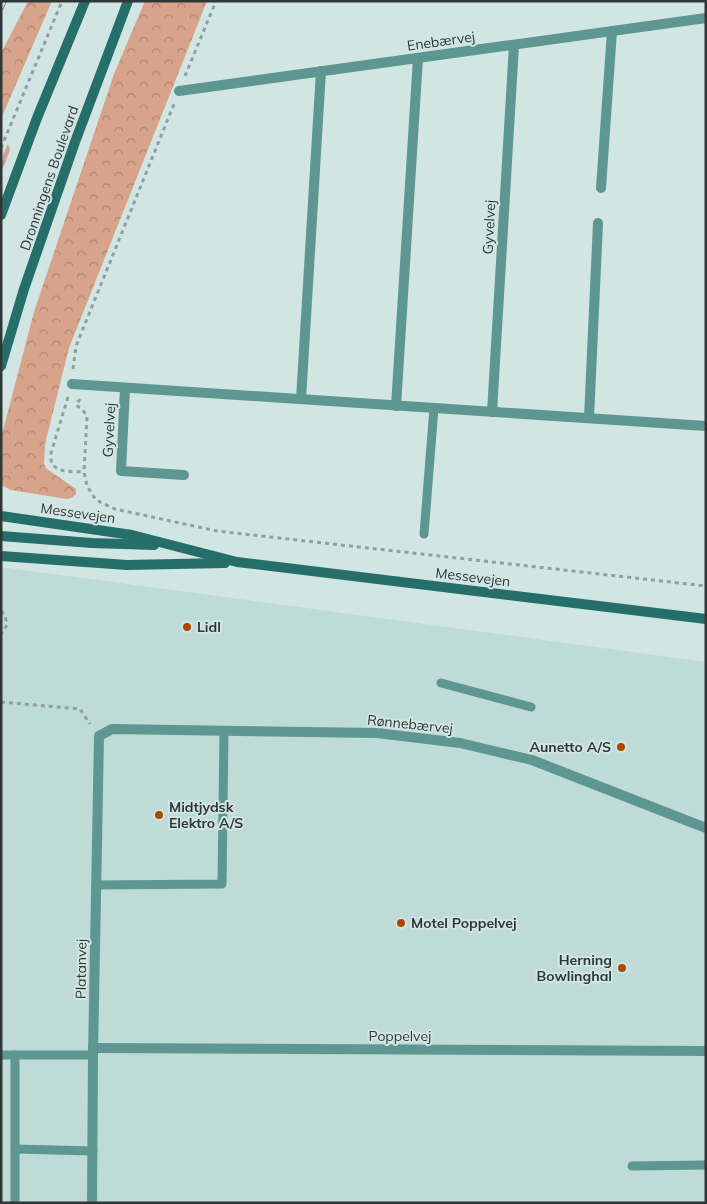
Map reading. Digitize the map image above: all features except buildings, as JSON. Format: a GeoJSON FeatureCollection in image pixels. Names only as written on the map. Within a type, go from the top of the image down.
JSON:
{"type":"FeatureCollection","features":[{"type":"Feature","properties":{"kind":"main road"},"geometry":{"type":"LineString","coordinates":[[1,215],[37,118],[85,1]]}},
{"type":"Feature","properties":{"kind":"main road","name":"Dronningens Boulevard"},"geometry":{"type":"LineString","coordinates":[[1,366],[24,289],[72,151],[128,1]]}},
{"type":"Feature","properties":{"kind":"main road","name":"Messevejen"},"geometry":{"type":"LineString","coordinates":[[1,516],[132,534],[237,562],[706,619]]}},
{"type":"Feature","properties":{"kind":"main road"},"geometry":{"type":"LineString","coordinates":[[1,536],[92,543],[173,545]]}},
{"type":"Feature","properties":{"kind":"main road","name":"Messevejen"},"geometry":{"type":"LineString","coordinates":[[1,556],[126,566],[237,562]]}},
{"type":"Feature","properties":{"kind":"street","name":"Enebærvej"},"geometry":{"type":"LineString","coordinates":[[179,91],[706,18]]}},
{"type":"Feature","properties":{"kind":"street"},"geometry":{"type":"LineString","coordinates":[[601,188],[612,31]]}},
{"type":"Feature","properties":{"kind":"street","name":"Gyvelvej"},"geometry":{"type":"LineString","coordinates":[[492,412],[514,44]]}},
{"type":"Feature","properties":{"kind":"street"},"geometry":{"type":"LineString","coordinates":[[396,406],[418,58]]}},
{"type":"Feature","properties":{"kind":"street"},"geometry":{"type":"LineString","coordinates":[[301,399],[321,71]]}},
{"type":"Feature","properties":{"kind":"street"},"geometry":{"type":"LineString","coordinates":[[589,418],[598,223]]}},
{"type":"Feature","properties":{"kind":"street","name":"Gyvelvej"},"geometry":{"type":"LineString","coordinates":[[72,384],[706,426]]}},
{"type":"Feature","properties":{"kind":"street","name":"Gyvelvej"},"geometry":{"type":"LineString","coordinates":[[125,388],[121,472],[184,475]]}},
{"type":"Feature","properties":{"kind":"street","name":"Rønnebærvej"},"geometry":{"type":"LineString","coordinates":[[99,736],[112,729],[377,733],[460,744],[532,760],[706,828]]}},
{"type":"Feature","properties":{"kind":"street","name":"Platanvej"},"geometry":{"type":"LineString","coordinates":[[92,1203],[99,736]]}},
{"type":"Feature","properties":{"kind":"street","name":"Poppelvej"},"geometry":{"type":"LineString","coordinates":[[93,1052],[706,1051]]}},
{"type":"Feature","properties":{"kind":"lane"},"geometry":{"type":"LineString","coordinates":[[424,534],[434,408]]}},
{"type":"Feature","properties":{"kind":"lane"},"geometry":{"type":"LineString","coordinates":[[441,683],[531,707]]}},
{"type":"Feature","properties":{"kind":"lane"},"geometry":{"type":"LineString","coordinates":[[96,885],[222,884],[224,731]]}},
{"type":"Feature","properties":{"kind":"lane"},"geometry":{"type":"LineString","coordinates":[[1,1055],[93,1052]]}},
{"type":"Feature","properties":{"kind":"lane"},"geometry":{"type":"LineString","coordinates":[[15,1055],[15,1203]]}},
{"type":"Feature","properties":{"kind":"lane"},"geometry":{"type":"LineString","coordinates":[[15,1150],[93,1151]]}},
{"type":"Feature","properties":{"kind":"lane"},"geometry":{"type":"LineString","coordinates":[[632,1166],[706,1165]]}},
{"type":"Feature","properties":{"kind":"path"},"geometry":{"type":"LineString","coordinates":[[1,148],[62,1]]}},
{"type":"Feature","properties":{"kind":"path"},"geometry":{"type":"LineString","coordinates":[[84,472],[62,470],[54,467],[50,460],[72,384],[76,346],[216,1]]}},
{"type":"Feature","properties":{"kind":"path"},"geometry":{"type":"LineString","coordinates":[[80,399],[76,405],[83,410],[86,417],[84,472],[87,486],[96,500],[114,508],[217,531],[706,586]]}},
{"type":"Feature","properties":{"kind":"path"},"geometry":{"type":"LineString","coordinates":[[1,612],[5,616],[7,625],[1,634]]}},
{"type":"Feature","properties":{"kind":"path"},"geometry":{"type":"LineString","coordinates":[[1,702],[80,709],[99,736]]}},
{"type":"Feature","properties":{"kind":"shaded area"},"geometry":{"type":"Polygon","coordinates":[[[1,567],[706,662],[706,1203],[1,1203],[1,567]]]}},
{"type":"Feature","properties":{"kind":"green space"},"geometry":{"type":"Polygon","coordinates":[[[28,1],[52,1],[1,119],[1,53],[28,1]]]}},
{"type":"Feature","properties":{"kind":"green space"},"geometry":{"type":"Polygon","coordinates":[[[145,1],[207,1],[69,348],[45,444],[44,464],[47,469],[76,489],[76,494],[72,498],[67,499],[11,490],[1,485],[1,438],[34,312],[114,74],[145,1]]]}},
{"type":"Feature","properties":{"kind":"green space"},"geometry":{"type":"Polygon","coordinates":[[[8,144],[10,150],[1,173],[1,159],[8,144]]]}},
{"type":"Feature","properties":{"kind":"railway"},"geometry":{"type":"LineString","coordinates":[[1,8],[4,1]]}},
{"type":"Feature","properties":{"kind":"place","name":"Lidl"},"geometry":{"type":"Point","coordinates":[187,627]}},
{"type":"Feature","properties":{"kind":"place","name":"Aunetto A/S"},"geometry":{"type":"Point","coordinates":[621,747]}},
{"type":"Feature","properties":{"kind":"place","name":"Midtjydsk Elektro A/S"},"geometry":{"type":"Point","coordinates":[159,815]}},
{"type":"Feature","properties":{"kind":"place","name":"Motel Poppelvej"},"geometry":{"type":"Point","coordinates":[401,923]}},
{"type":"Feature","properties":{"kind":"place","name":"Herning Bowlinghal"},"geometry":{"type":"Point","coordinates":[622,968]}}]}
